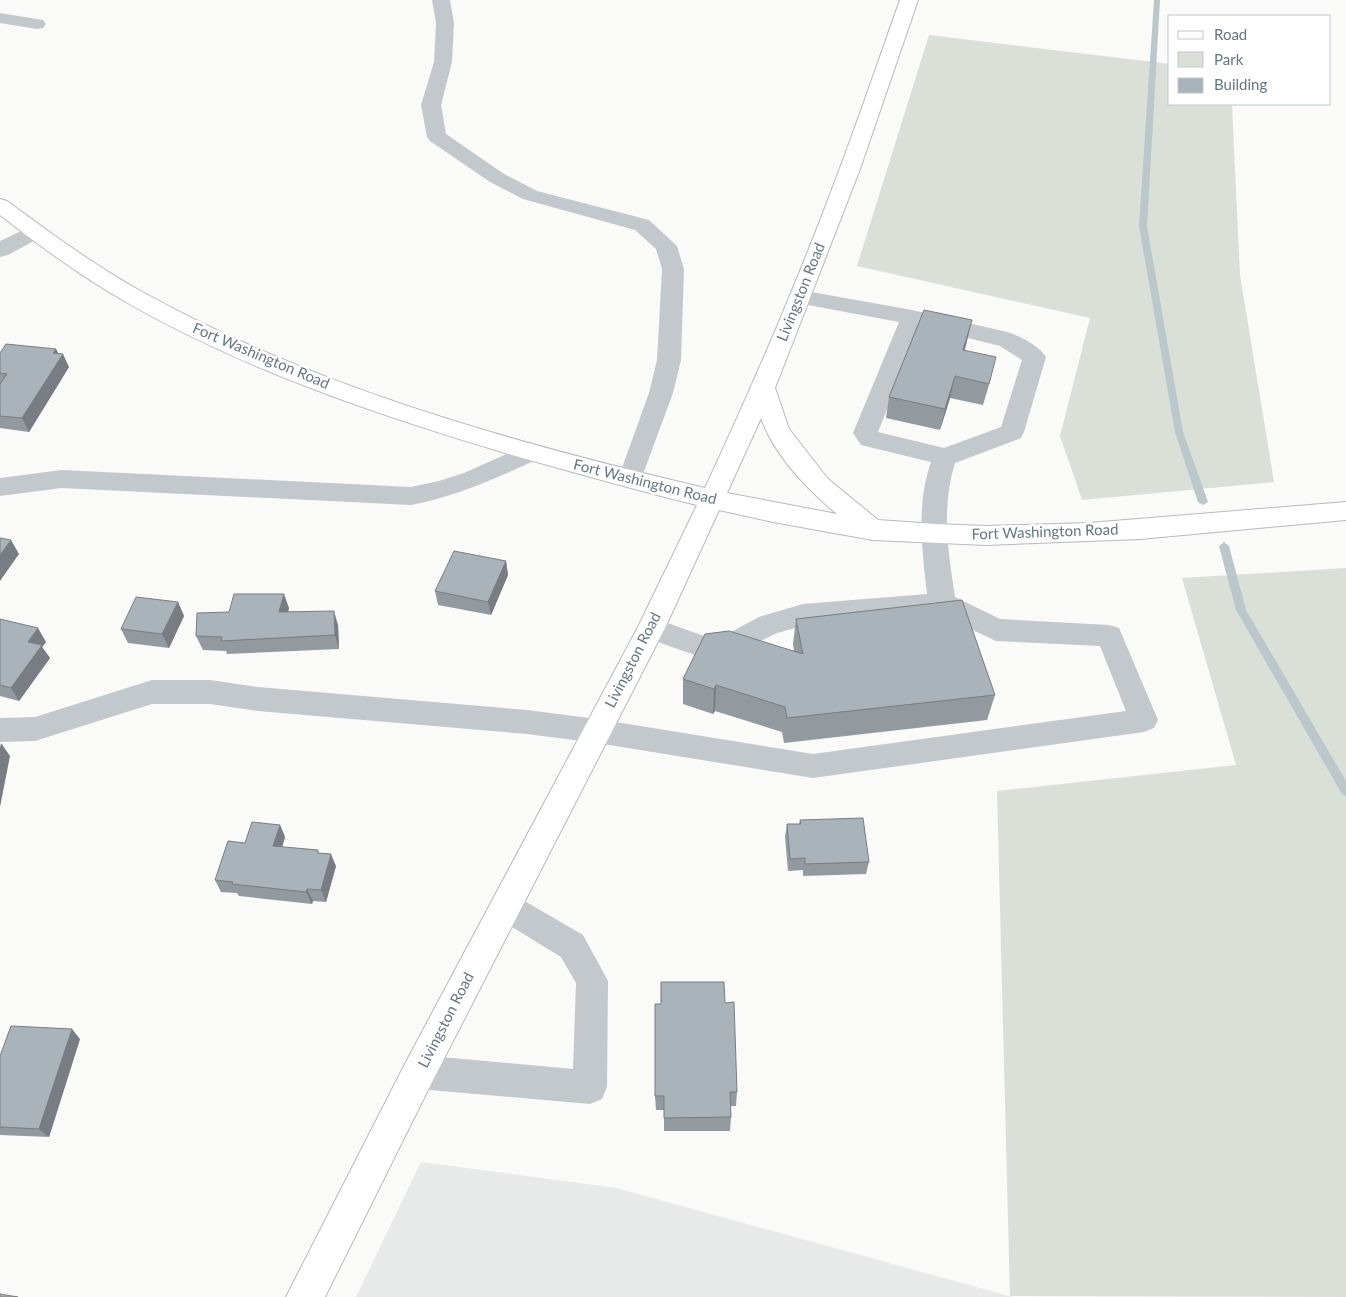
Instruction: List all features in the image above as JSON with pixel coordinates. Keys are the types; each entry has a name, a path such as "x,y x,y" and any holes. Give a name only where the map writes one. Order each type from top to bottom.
{"main road":[{"name":"Livingston Road","path":"305,1297 419,1072 651,628 712,499 763,388 800,297 850,170 909,0"},
{"name":"Fort Washington Road","path":"0,206 84,267 130,294 244,352 305,377 375,402 531,452 801,520 873,530 934,534 1044,535 1117,531 1346,511"},
{"path":"763,388 778,432 819,485 873,530"}],"street":[{"path":"441,0 445,23 443,62 431,105 437,137 497,178 530,195 642,225 666,246 673,269 669,360 661,393 630,478"},
{"path":"0,18 37,24"},
{"path":"0,250 34,232"},
{"path":"800,297 912,317 1007,340 1034,357 1012,432 945,457 870,438 865,433 912,317"},
{"path":"0,486 62,480 411,496 442,490 531,452"},
{"path":"942,603 934,534 937,476 945,457"},
{"path":"0,730 35,729 152,692 210,692 258,699 527,722 597,731 812,766 1144,720 1109,636 996,630 942,603 803,615 769,625 733,643 703,647 651,628"},
{"path":"419,1072 590,1087 592,981 572,946 505,906"}],"shaded area":[{"path":"421,1162 616,1188 1013,1297 356,1297"}],"green space":[{"path":"929,35 1168,64 1168,105 1232,105 1240,275 1274,482 1082,500 1060,436 1090,318 857,266"},
{"path":"1346,568 1346,1297 1010,1296 997,791 1236,765 1182,578"}],"building":[{"path":"924,310 972,320 963,350 996,357 989,384 955,376 945,409 889,397"},
{"path":"6,344 56,349 53,353 63,354 22,418 0,416 0,384 7,374 0,373 0,353"},
{"path":"0,538 11,540 0,555"},
{"path":"454,551 506,561 488,602 435,591"},
{"path":"234,594 284,594 279,612 334,611 335,635 221,641 222,637 196,636 197,613 229,612"},
{"path":"136,597 178,602 162,634 121,629"},
{"path":"962,600 995,695 787,718 785,707 716,685 714,689 683,679 705,634 729,631 803,654 796,619"},
{"path":"0,619 38,628 28,642 42,645 11,688 0,685"},
{"path":"863,818 869,862 805,864 805,858 790,859 787,824 801,824 800,820"},
{"path":"252,822 280,825 273,846 318,850 318,853 331,854 321,890 307,889 306,892 232,884 233,882 215,880 228,841 245,843"},
{"path":"661,982 724,982 725,1003 734,1002 737,1092 730,1092 731,1117 664,1118 664,1096 655,1096 655,1004 661,1004"},
{"path":"11,1026 72,1029 39,1129 0,1127 0,1056"},
{"path":"0,1294 18,1297 0,1297"}],"waterway":[{"path":"1157,0 1143,226 1179,432 1203,502"},
{"path":"1224,546 1241,610 1346,791"}]}
